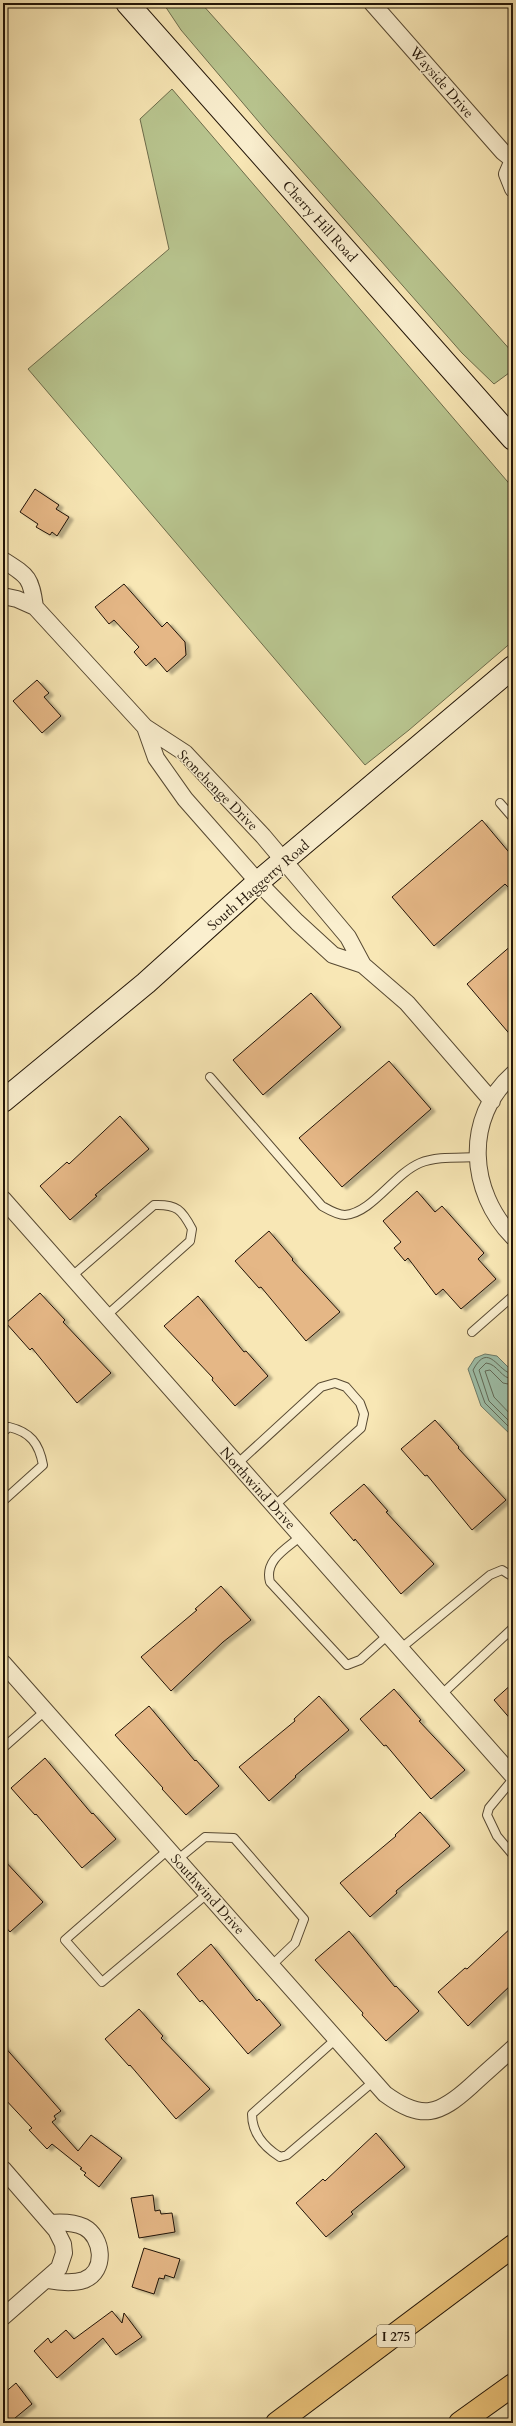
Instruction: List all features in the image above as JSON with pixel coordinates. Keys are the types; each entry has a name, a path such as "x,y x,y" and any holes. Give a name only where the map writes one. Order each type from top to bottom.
{"highway":[{"name":"I 275","path":"277,2423 513,2246"},
{"path":"460,2423 513,2385"}],"main road":[{"name":"Cherry Hill Road","path":"127,3 508,430"},
{"name":"South Haggerty Road","path":"3,1101 146,983 258,882 513,667"}],"street":[{"name":"Wayside Drive","path":"372,3 503,152 513,160 507,174 513,189"},
{"path":"3,560 25,574 32,586 35,607"},
{"name":"Stonehenge Drive","path":"3,596 17,599 35,607 145,727 185,754 264,836 348,937 363,965"},
{"name":"Stonehenge Drive","path":"145,727 156,758 185,799 258,882 297,922 333,955 363,965"},
{"path":"363,965 407,1003 492,1101"},
{"path":"513,1074 492,1101 478,1138 481,1186 489,1205 501,1225 513,1237"},
{"name":"Northwind Drive","path":"3,1199 513,1778"},
{"name":"Southwind Drive","path":"3,1663 385,2094 402,2106 421,2111 438,2109 454,2101 513,2048"},
{"path":"3,2169 60,2236 64,2252 59,2268 3,2318"},
{"path":"46,2280 76,2282 85,2280 98,2265 100,2252 93,2233 83,2226 68,2222 50,2223"}],"lane":[{"path":"500,803 513,818"},
{"path":"210,1078 322,1206 333,1213 345,1215 360,1210 401,1174 421,1162 478,1157"},
{"path":"71,1277 154,1205 170,1204 184,1213 192,1229 190,1241 106,1316"},
{"path":"472,1332 513,1296"},
{"path":"236,1464 321,1387 335,1383 346,1387 360,1403 364,1414 360,1428 274,1506"},
{"path":"3,1432 8,1427 24,1431 40,1450 43,1465 3,1501"},
{"path":"301,1536 272,1561 268,1574 270,1582 347,1665 360,1660 388,1636"},
{"path":"400,1649 490,1575 502,1570 513,1577"},
{"path":"441,1695 513,1628"},
{"path":"3,1748 45,1711"},
{"path":"513,1778 489,1808 487,1815 498,1836 513,1855"},
{"path":"208,1894 102,1982 65,1940 173,1855 205,1837 234,1838 304,1919 295,1943 271,1966"},
{"path":"336,2039 252,2114 252,2125 256,2135 270,2151 280,2157 287,2155 374,2081"}],"shaded area":[{"path":"163,3 201,3 513,353 513,370 494,384 462,353 264,128 181,30"},
{"path":"172,89 513,488 513,641 409,730 365,765 28,369 169,249 140,119"}],"water":[{"path":"485,1354 497,1356 513,1372 513,1437 481,1406 468,1369 475,1358"}],"building":[{"path":"35,489 59,505 56,509 69,517 57,536 52,532 50,535 36,527 38,524 20,512"},
{"path":"124,584 162,627 167,622 185,642 186,655 167,672 155,658 146,666 134,652 139,647 114,620 109,624 95,607"},
{"path":"37,680 49,693 44,697 61,716 42,733 13,701"},
{"path":"482,820 513,857 513,892 505,884 434,946 392,897"},
{"path":"513,944 513,1038 467,984"},
{"path":"311,993 341,1027 263,1095 233,1060"},
{"path":"389,1061 431,1109 342,1187 299,1138"},
{"path":"120,1116 149,1149 95,1195 97,1196 70,1220 40,1186 67,1162 69,1164"},
{"path":"417,1191 435,1212 442,1206 484,1253 478,1259 496,1279 461,1309 443,1289 436,1295 408,1258 405,1261 394,1248 401,1242 383,1221"},
{"path":"269,1231 293,1259 292,1260 340,1312 306,1341 261,1287 259,1288 235,1261"},
{"path":"40,1293 65,1320 63,1322 111,1373 77,1403 32,1348 30,1350 6,1323"},
{"path":"198,1296 244,1352 246,1351 268,1376 235,1406 212,1380 213,1378 164,1326"},
{"path":"435,1420 459,1447 458,1448 506,1500 472,1530 427,1475 425,1476 401,1449"},
{"path":"364,1484 388,1511 386,1512 434,1564 401,1594 355,1539 354,1541 330,1513"},
{"path":"221,1586 251,1620 223,1642 171,1691 141,1657 197,1610 195,1609"},
{"path":"513,1683 513,1722 494,1700"},
{"path":"394,1689 421,1720 419,1721 465,1770 431,1799 386,1745 384,1746 360,1719"},
{"path":"319,1696 349,1730 295,1776 296,1777 269,1801 239,1767 295,1721 294,1719"},
{"path":"149,1706 195,1761 196,1760 219,1786 186,1815 115,1735"},
{"path":"45,1758 92,1814 93,1813 116,1839 82,1868 36,1814 35,1815 11,1788"},
{"path":"420,1812 450,1846 396,1891 397,1893 370,1917 340,1883 396,1836 395,1835"},
{"path":"3,1859 43,1902 10,1932 3,1924"},
{"path":"513,1926 513,1983 468,2026 438,1992 465,1968 467,1969"},
{"path":"349,1931 395,1987 396,1986 419,2011 386,2041 315,1960"},
{"path":"211,1944 257,2001 259,1999 281,2025 248,2054 202,2000 200,2002 177,1974"},
{"path":"139,2009 163,2036 161,2038 210,2089 176,2119 130,2065 129,2066 105,2039"},
{"path":"3,2045 61,2111 54,2116 56,2119 52,2122 78,2151 91,2135 122,2158 99,2187 84,2175 86,2173 80,2169 82,2168 52,2144 47,2149 29,2130 32,2128 3,2097"},
{"path":"376,2133 405,2167 351,2212 353,2214 326,2237 296,2203 323,2179 325,2181"},
{"path":"153,2195 155,2211 160,2210 161,2214 172,2213 175,2232 139,2238 131,2198"},
{"path":"144,2248 180,2259 174,2278 165,2275 164,2279 159,2278 154,2294 132,2287"},
{"path":"112,2311 122,2323 124,2313 142,2337 116,2355 103,2338 57,2378 34,2351 48,2338 51,2343 66,2330 74,2339"},
{"path":"16,2383 32,2404 9,2423 3,2423 3,2394"}]}
